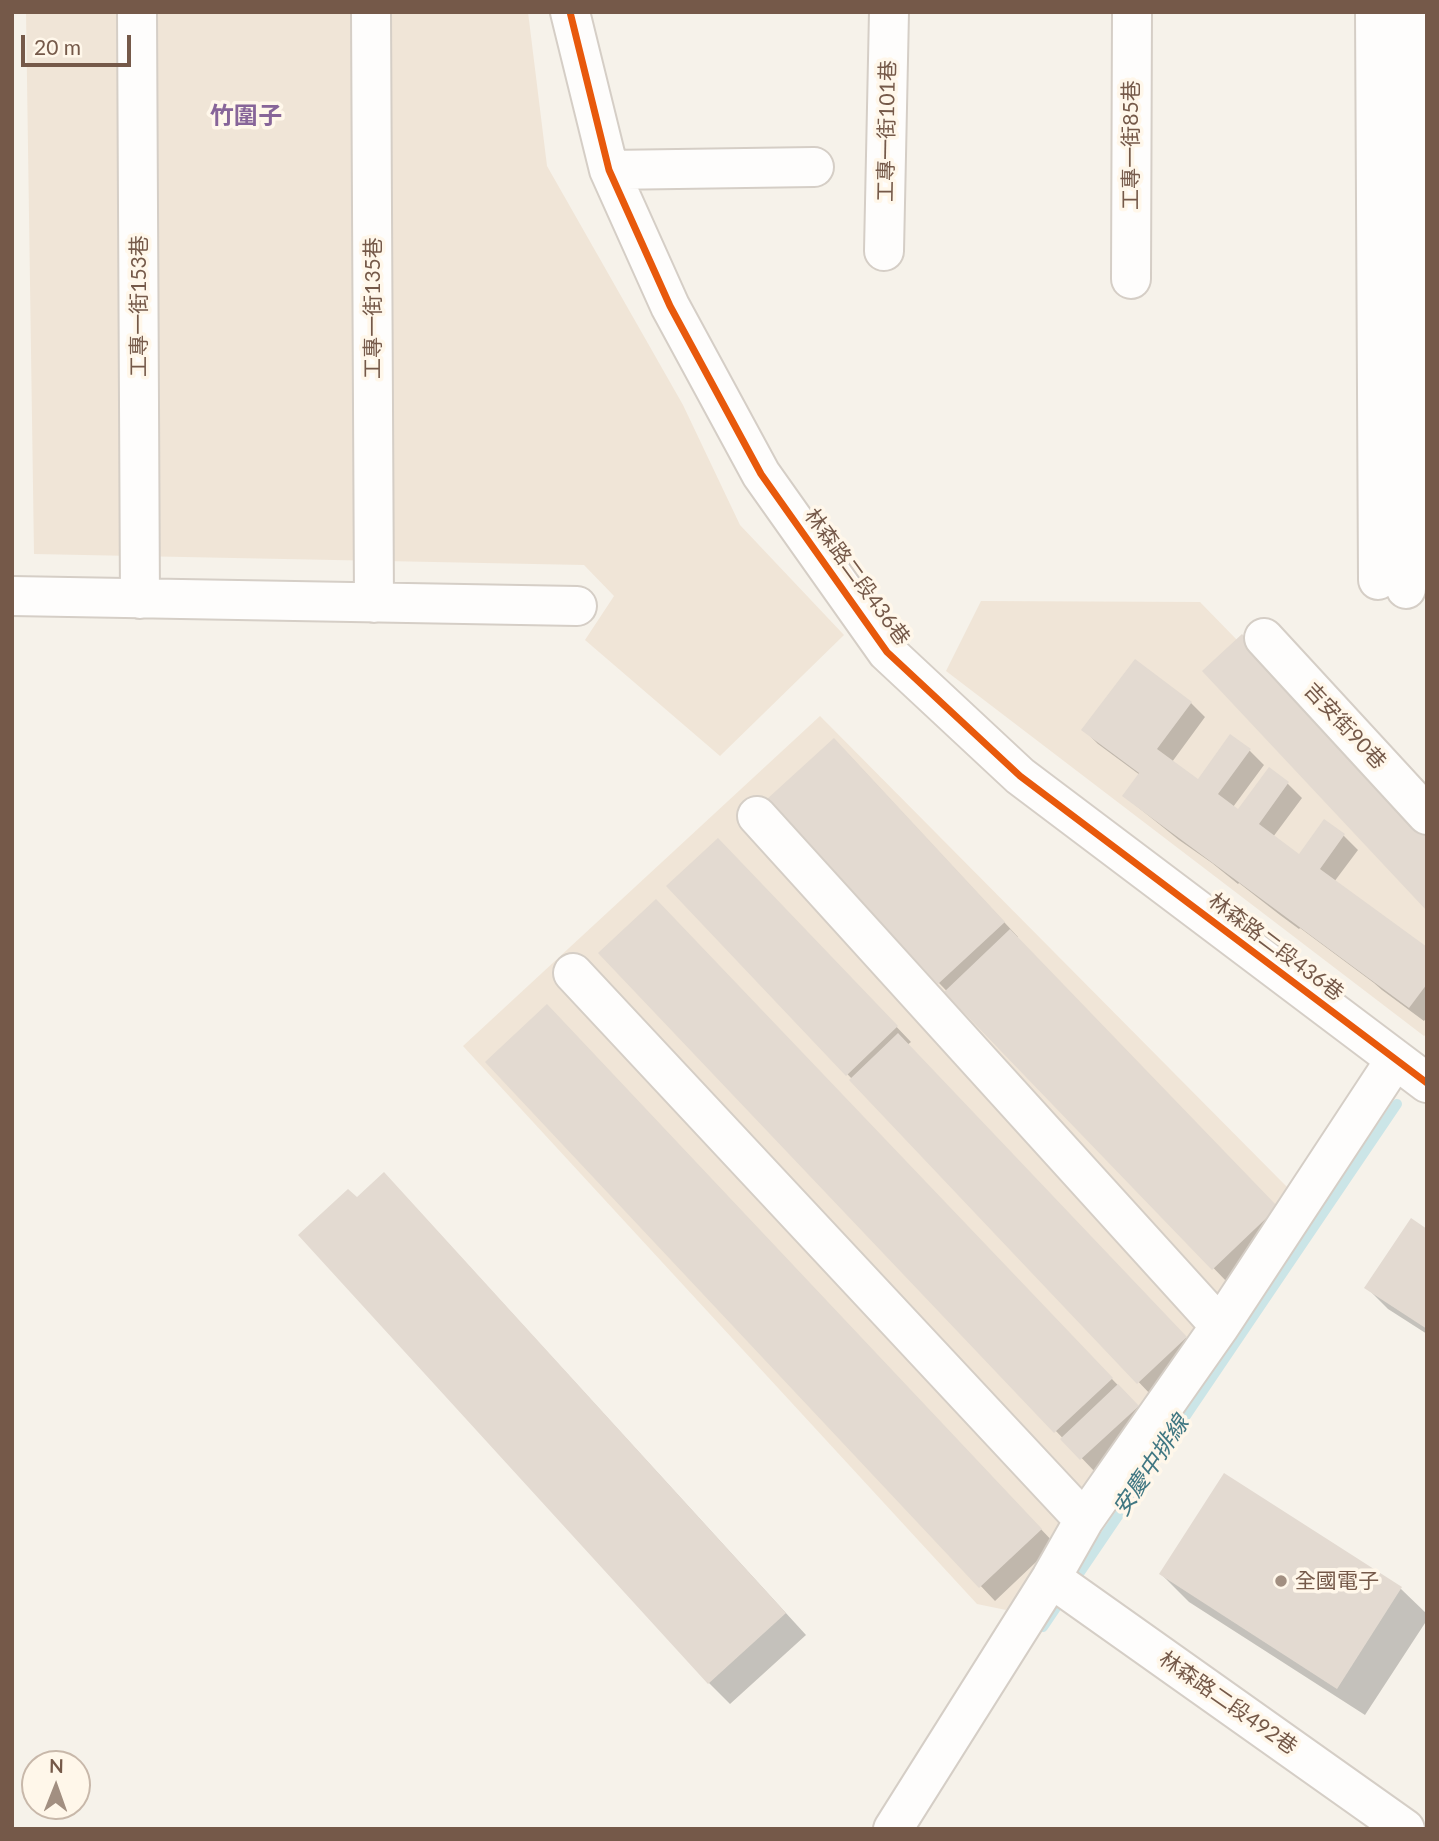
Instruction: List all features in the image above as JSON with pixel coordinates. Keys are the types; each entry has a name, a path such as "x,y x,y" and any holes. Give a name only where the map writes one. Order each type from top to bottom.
{"street":[{"name":"工專一街153巷","path":"137,12 140,599"},
{"name":"工專一街135巷","path":"371,12 374,603"},
{"name":"林森路二段436巷","path":"570,12 609,170 670,306 761,474 887,652 1020,776 1418,1076"},
{"name":"工專一街101巷","path":"884,251 889,12"},
{"name":"工專一街85巷","path":"1131,279 1132,12"},
{"path":"1375,12 1392,584 1409,12"},
{"path":"609,170 814,167"},
{"path":"12,596 577,606"},
{"name":"吉安街90巷","path":"1264,638 1427,815"},
{"path":"757,816 1220,1326"},
{"path":"573,973 1084,1520"},
{"path":"893,1829 1051,1578 1084,1520 1220,1326 1418,1076"},
{"name":"林森路二段492巷","path":"1051,1578 1405,1829"}],"shaded area":[{"path":"26,12 528,12 547,166 683,405 740,525 844,635 720,756 585,640 614,596 584,565 34,554"},
{"path":"981,601 1200,602 1427,835 1427,1033 1424,1036 946,671"},
{"path":"820,716 1290,1190 1006,1610 977,1604 463,1046"}],"building":[{"path":"1242,634 1427,831 1427,911 1202,671"},
{"path":"1135,659 1192,702 1157,749 1198,779 1230,734 1251,749 1218,794 1238,809 1269,767 1289,782 1259,824 1299,854 1324,819 1345,834 1320,869 1427,947 1427,984 1409,1008 1122,796 1139,773 1081,730"},
{"path":"834,738 1005,922 938,984 766,800"},
{"path":"718,838 898,1026 846,1076 666,886"},
{"path":"656,899 1113,1378 1054,1433 598,953"},
{"path":"1010,929 1278,1207 1212,1270 944,992"},
{"path":"547,1004 1042,1529 979,1588 485,1062"},
{"path":"898,1033 1187,1337 1137,1384 849,1080"},
{"path":"384,1172 786,1613 708,1684 298,1235 348,1189 357,1197"},
{"path":"1411,1218 1427,1229 1427,1329 1364,1288"},
{"path":"1118,1384 1139,1406 1080,1460 1060,1439"},
{"name":"全國電子","path":"1224,1473 1402,1587 1337,1689 1159,1574"}],"waterway":[{"name":"安慶中排線","path":"1043,1627 1397,1104"}],"cycle path":[{"path":"570,12 609,170 670,306 761,474 887,652 1020,776 1427,1083"}],"place":[{"name":"全國電子","path":"1281,1581"}],"district":[{"name":"竹圍子","path":"246,116"}]}
